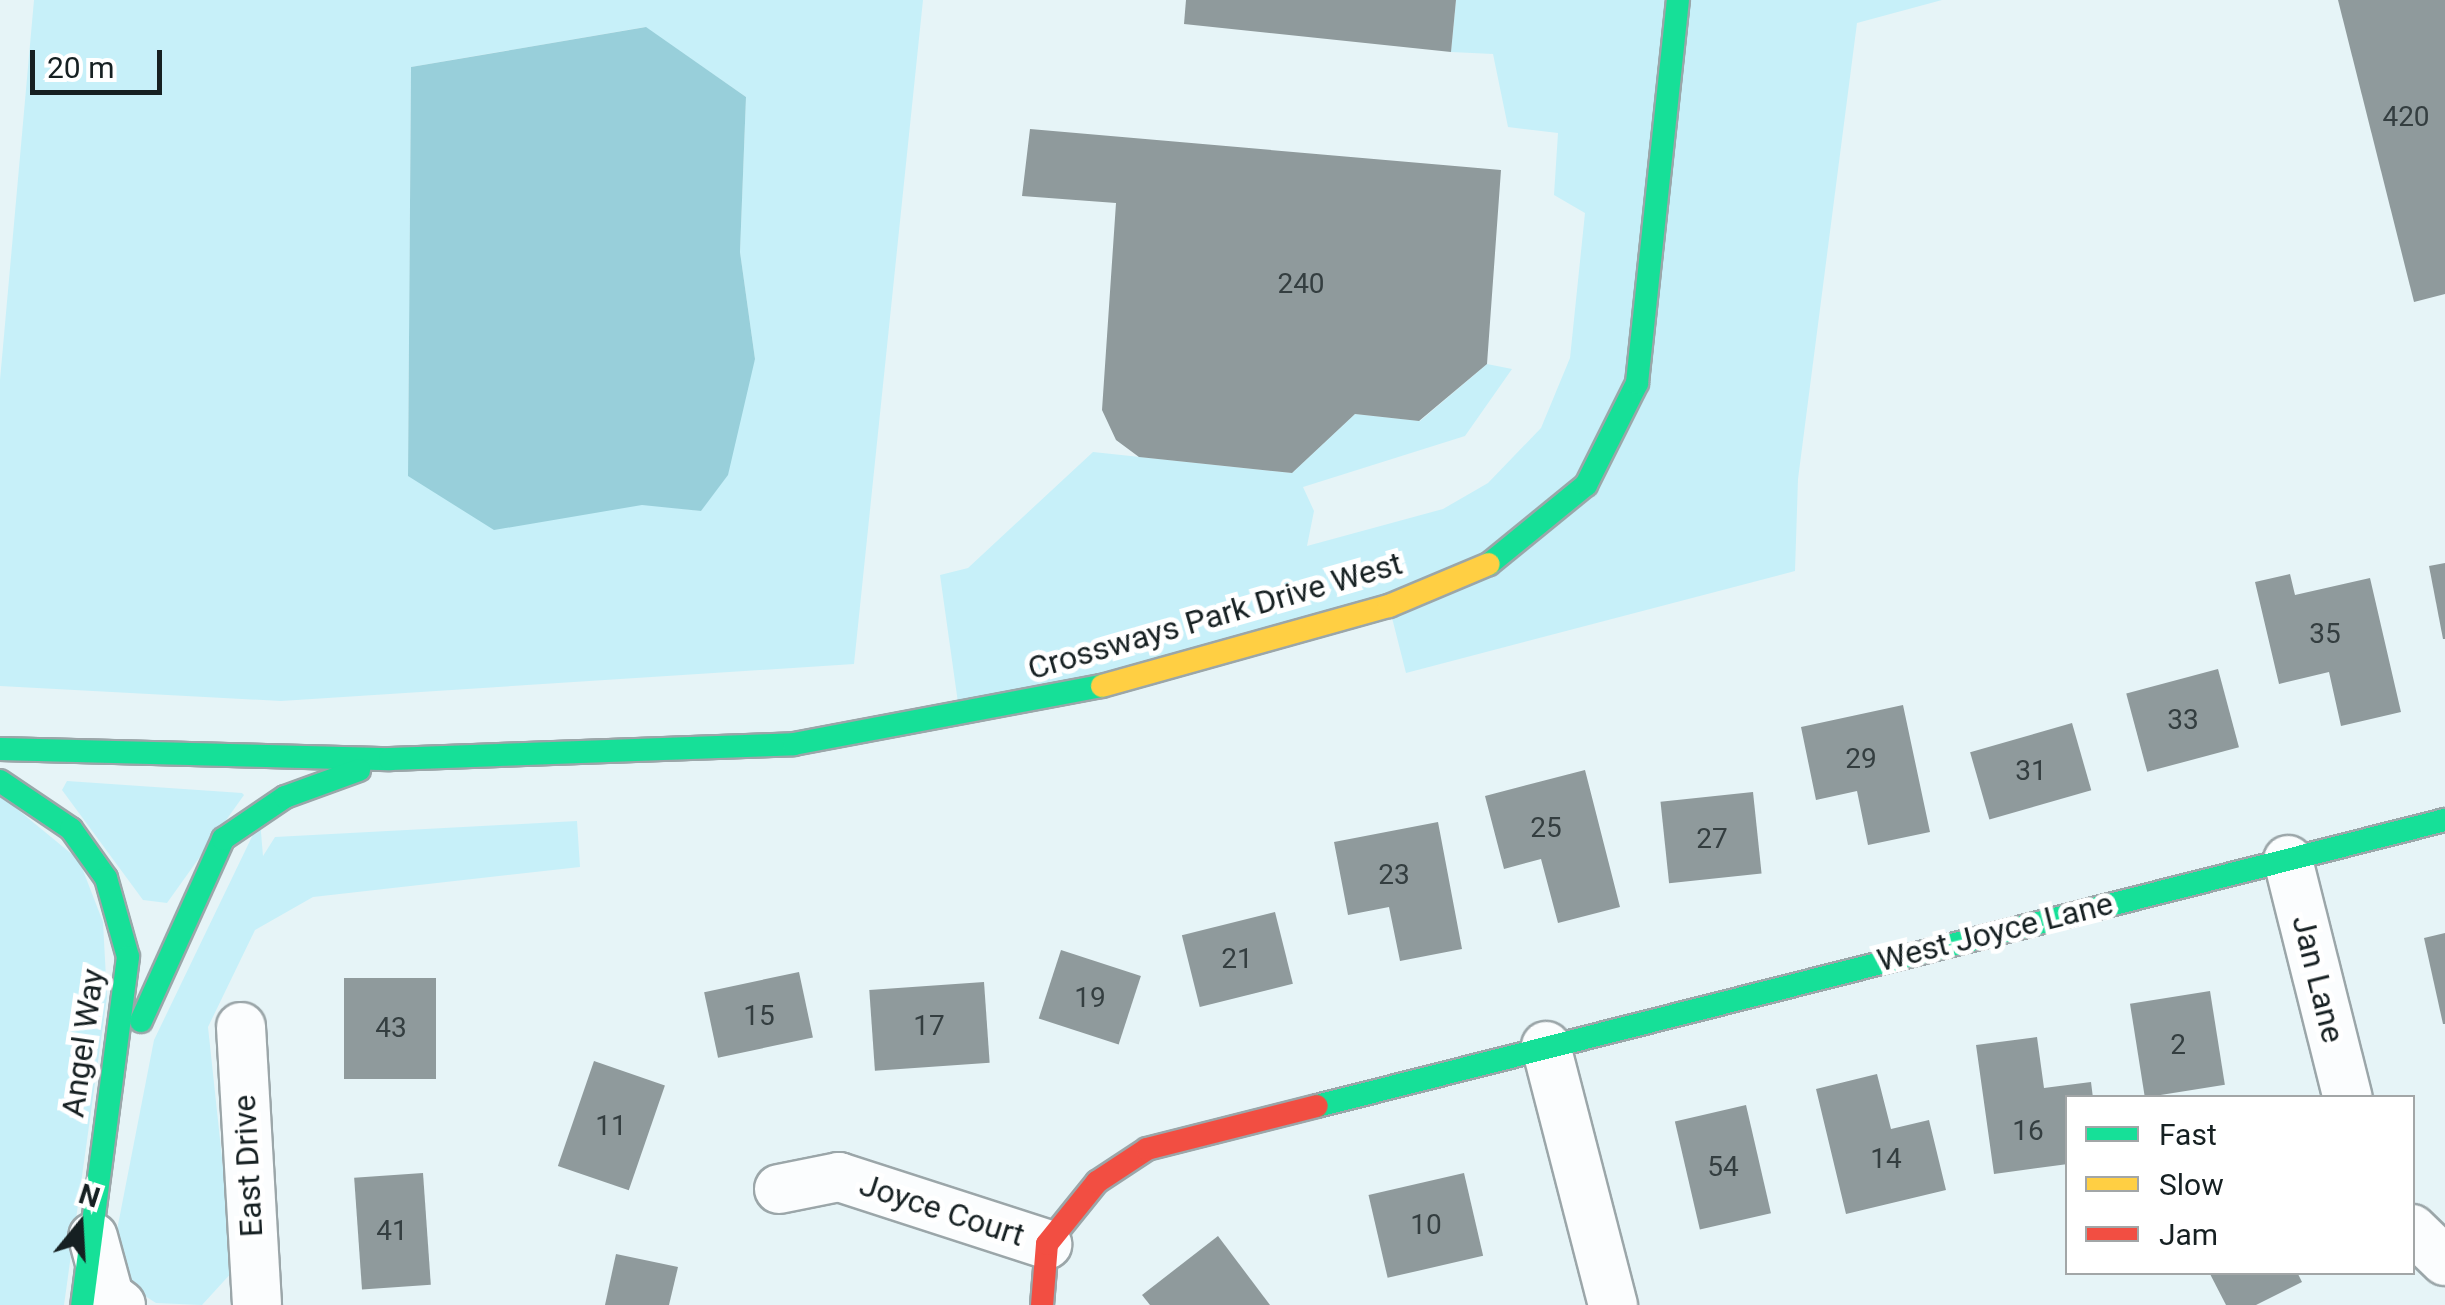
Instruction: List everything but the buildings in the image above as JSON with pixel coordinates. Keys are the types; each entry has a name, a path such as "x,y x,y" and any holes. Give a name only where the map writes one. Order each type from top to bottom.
{"street":[{"name":"Crossways Park Drive West","path":"0,750 390,759 794,744 960,717 1388,606 1502,559 1586,485 1637,383 1654,296 1678,0"},
{"name":"Crossways Park Drive West","path":"104,1137 157,971 224,839 285,797 390,759"},
{"name":"Angel Way","path":"0,781 72,829 106,878 128,957 82,1305"},
{"name":"West Joyce Lane","path":"1047,1244 1097,1182 1147,1149 2445,820"},
{"name":"Jan Lane","path":"2288,860 2347,1095"},
{"name":"East Drive","path":"241,1027 257,1305"},
{"path":"1546,1046 1613,1305"},
{"name":"Joyce Court","path":"779,1190 839,1177 1047,1244"},
{"path":"91,1232 108,1296 121,1305"},
{"path":"2415,1232 2445,1262"},
{"path":"1042,1305 1047,1244"}],"shaded area":[{"path":"34,0 923,0 854,664 281,701 0,686 0,380","holes":["645,27 746,97 740,252 755,359 701,511 408,476 411,67"]},
{"path":"1456,0 1942,0 1857,23 1798,479 1795,571 1406,673 1389,606 960,717 940,575 968,568 1093,452 1292,473 1355,414 1420,421 1487,364 1512,369 1465,436 1303,487 1314,511 1307,546 1443,509 1488,483 1541,428 1570,358 1585,213 1554,195 1558,133 1508,127 1493,54 1451,52"},
{"path":"646,27 746,97 740,252 755,359 728,475 701,511 642,505 494,530 408,476 411,67"},
{"path":"67,781 244,795 167,903 143,900 62,790"},
{"path":"0,795 79,860 103,922 107,997 64,1305 0,1305"},
{"path":"260,820 263,856 275,837 577,821 580,867 313,897 255,930 208,1027 234,1270 202,1305 156,1303 131,1287 117,1230 154,1040"}],"traffic: fast":[{"path":"1489,564 1586,485 1637,383 1678,0"},
{"path":"0,749 390,759 794,744 1102,686"},
{"path":"141,1021 223,839 285,797 359,770"},
{"path":"0,781 71,829 106,878 128,957 82,1305"},
{"path":"1317,1106 2445,820"}],"traffic: slow":[{"path":"1102,686 1389,606 1489,564"}],"traffic: jam":[{"path":"1042,1305 1047,1244 1097,1182 1147,1149 1317,1106"}]}
